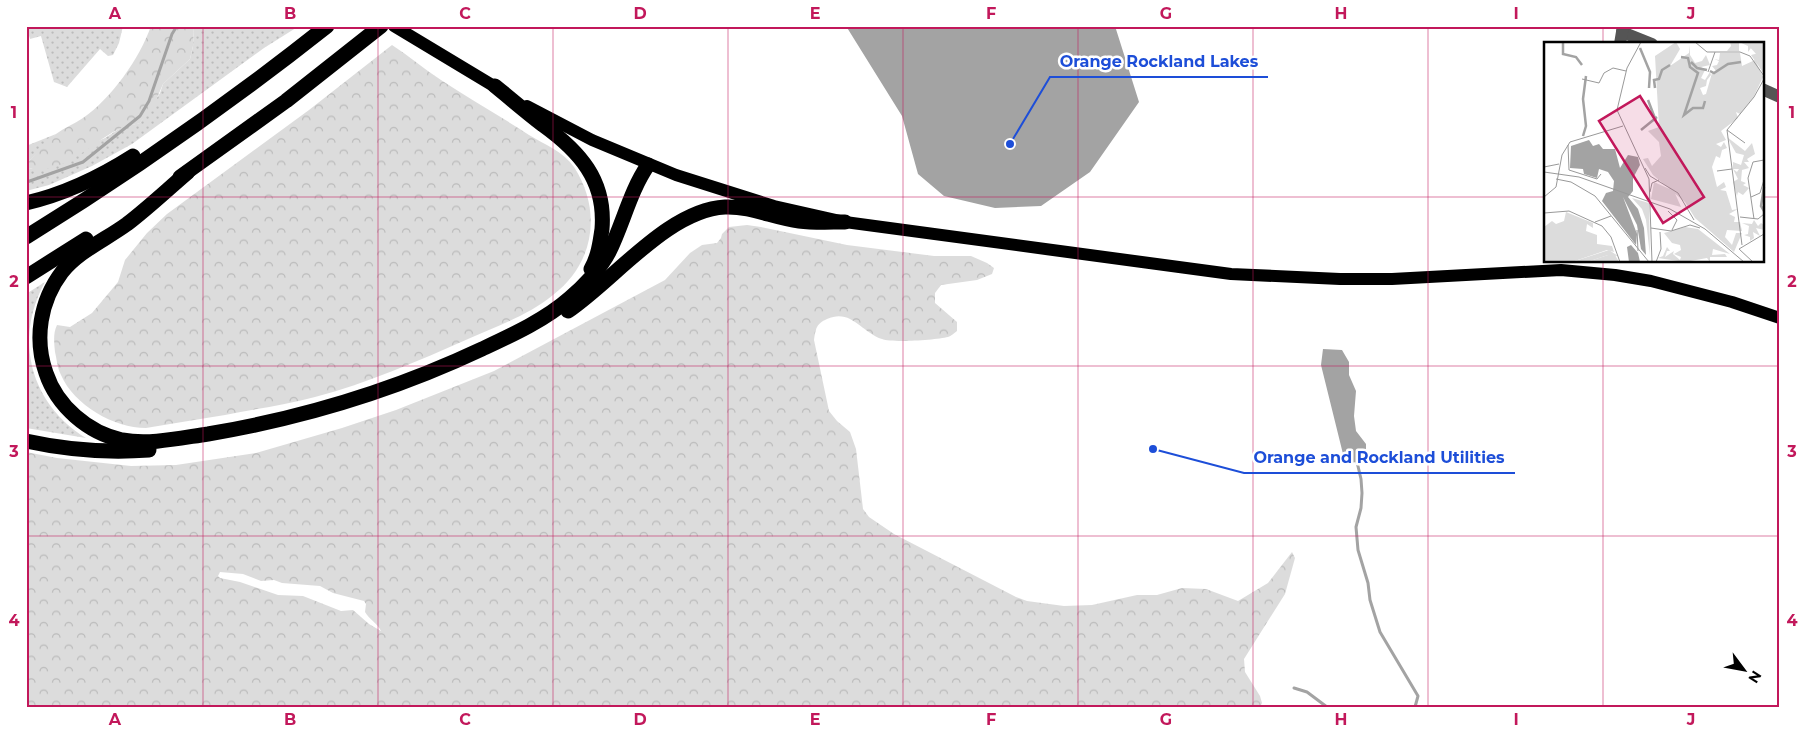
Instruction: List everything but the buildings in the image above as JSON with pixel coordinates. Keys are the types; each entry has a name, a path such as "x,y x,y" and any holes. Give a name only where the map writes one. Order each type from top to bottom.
{"highway":[{"path":"26,237 199,122 327,26"},
{"path":"26,277 188,172 286,101 381,26"},
{"path":"495,86 568,144 582,160 594,181 600,200 601,232 594,264 577,292"},
{"path":"26,203 53,196 80,185 120,165 166,136 199,122"},
{"path":"188,172 134,219 76,258 55,282 45,304 40,327 40,350 46,376 51,387 73,414 92,428 121,440 142,441 194,436 280,420 341,403 423,375 494,344 551,313 592,278 609,253 640,178 648,165"},
{"path":"596,290 623,242 646,182 648,165"},
{"path":"26,441 82,450 148,450 222,440 313,420 398,394 523,338 563,315 666,231 686,218 704,211 737,208 799,221 845,222"}],"main road":[{"path":"394,26 574,132 648,165 704,185 774,206 845,222 1232,274 1340,279 1392,279 1562,266 1651,281 1732,302 1780,318"}],"street":[{"path":"1622,34 1646,42"},
{"path":"1764,90 1780,97"}],"green space":[{"path":"26,26 123,26 119,43 113,55 108,56 100,49 67,87 54,82 41,36 30,39"},
{"path":"151,26 194,26 193,46 190,59 163,84 154,105 140,123 121,128 63,164 38,170 26,167 26,164 44,144 94,110 114,89 140,51"},
{"path":"194,26 299,26 264,48 132,144 92,166 49,185 26,191 26,167 32,169 105,138 122,127 140,123 160,93 163,84 190,59"},
{"path":"392,45 435,76 559,152 570,161 583,184 591,218 590,235 585,252 578,268 567,282 544,302 512,320 393,371 315,397 270,407 146,428 121,424 96,413 85,405 67,386 61,375 54,342 57,325 70,327 92,313 118,282 125,260 147,233 167,214 309,110"},
{"path":"56,134 26,164 26,146"},
{"path":"747,225 847,245 934,256 971,256 994,268 992,274 977,280 941,285 935,293 935,303 957,322 957,331 948,337 914,341 882,339 843,316 827,319 817,327 814,340 829,411 850,432 856,449 863,509 869,517 894,534 1016,597 1027,601 1064,606 1092,605 1137,595 1157,595 1182,588 1206,589 1238,601 1268,583 1292,552 1295,558 1285,594 1244,659 1245,672 1260,696 1262,703 1260,707 26,707 26,452 57,458 131,466 176,465 256,453 342,428 396,410 494,371 665,280 690,253 702,245 717,243 729,227","holes":["220,572 243,574 261,581 274,580 282,583 320,586 333,593 364,601 366,604 365,612 381,631 369,624 353,610 341,611 303,596 278,595 218,576"]},
{"path":"45,282 35,304 30,326 29,348 33,369 40,389 52,407 67,424 86,438 26,428 26,294"}],"shaded area":[{"path":"846,26 1115,26 1139,102 1090,172 1041,206 995,208 944,196 918,174 902,116"},
{"path":"1323,349 1342,350 1349,362 1349,375 1356,391 1354,416 1356,431 1366,444 1366,451 1357,462 1349,463 1344,458 1321,365"}],"waterway":[{"path":"27,182 83,162 140,116 149,101 172,34 177,26"},
{"path":"1357,462 1362,493 1361,508 1356,527 1358,550 1380,632 1418,696 1415,707"},
{"path":"1294,688 1307,692 1327,707"}],"place":[{"name":"Orange Rockland Lakes","path":"1010,144"},
{"name":"Orange and Rockland Utilities","path":"1153,449"}]}
